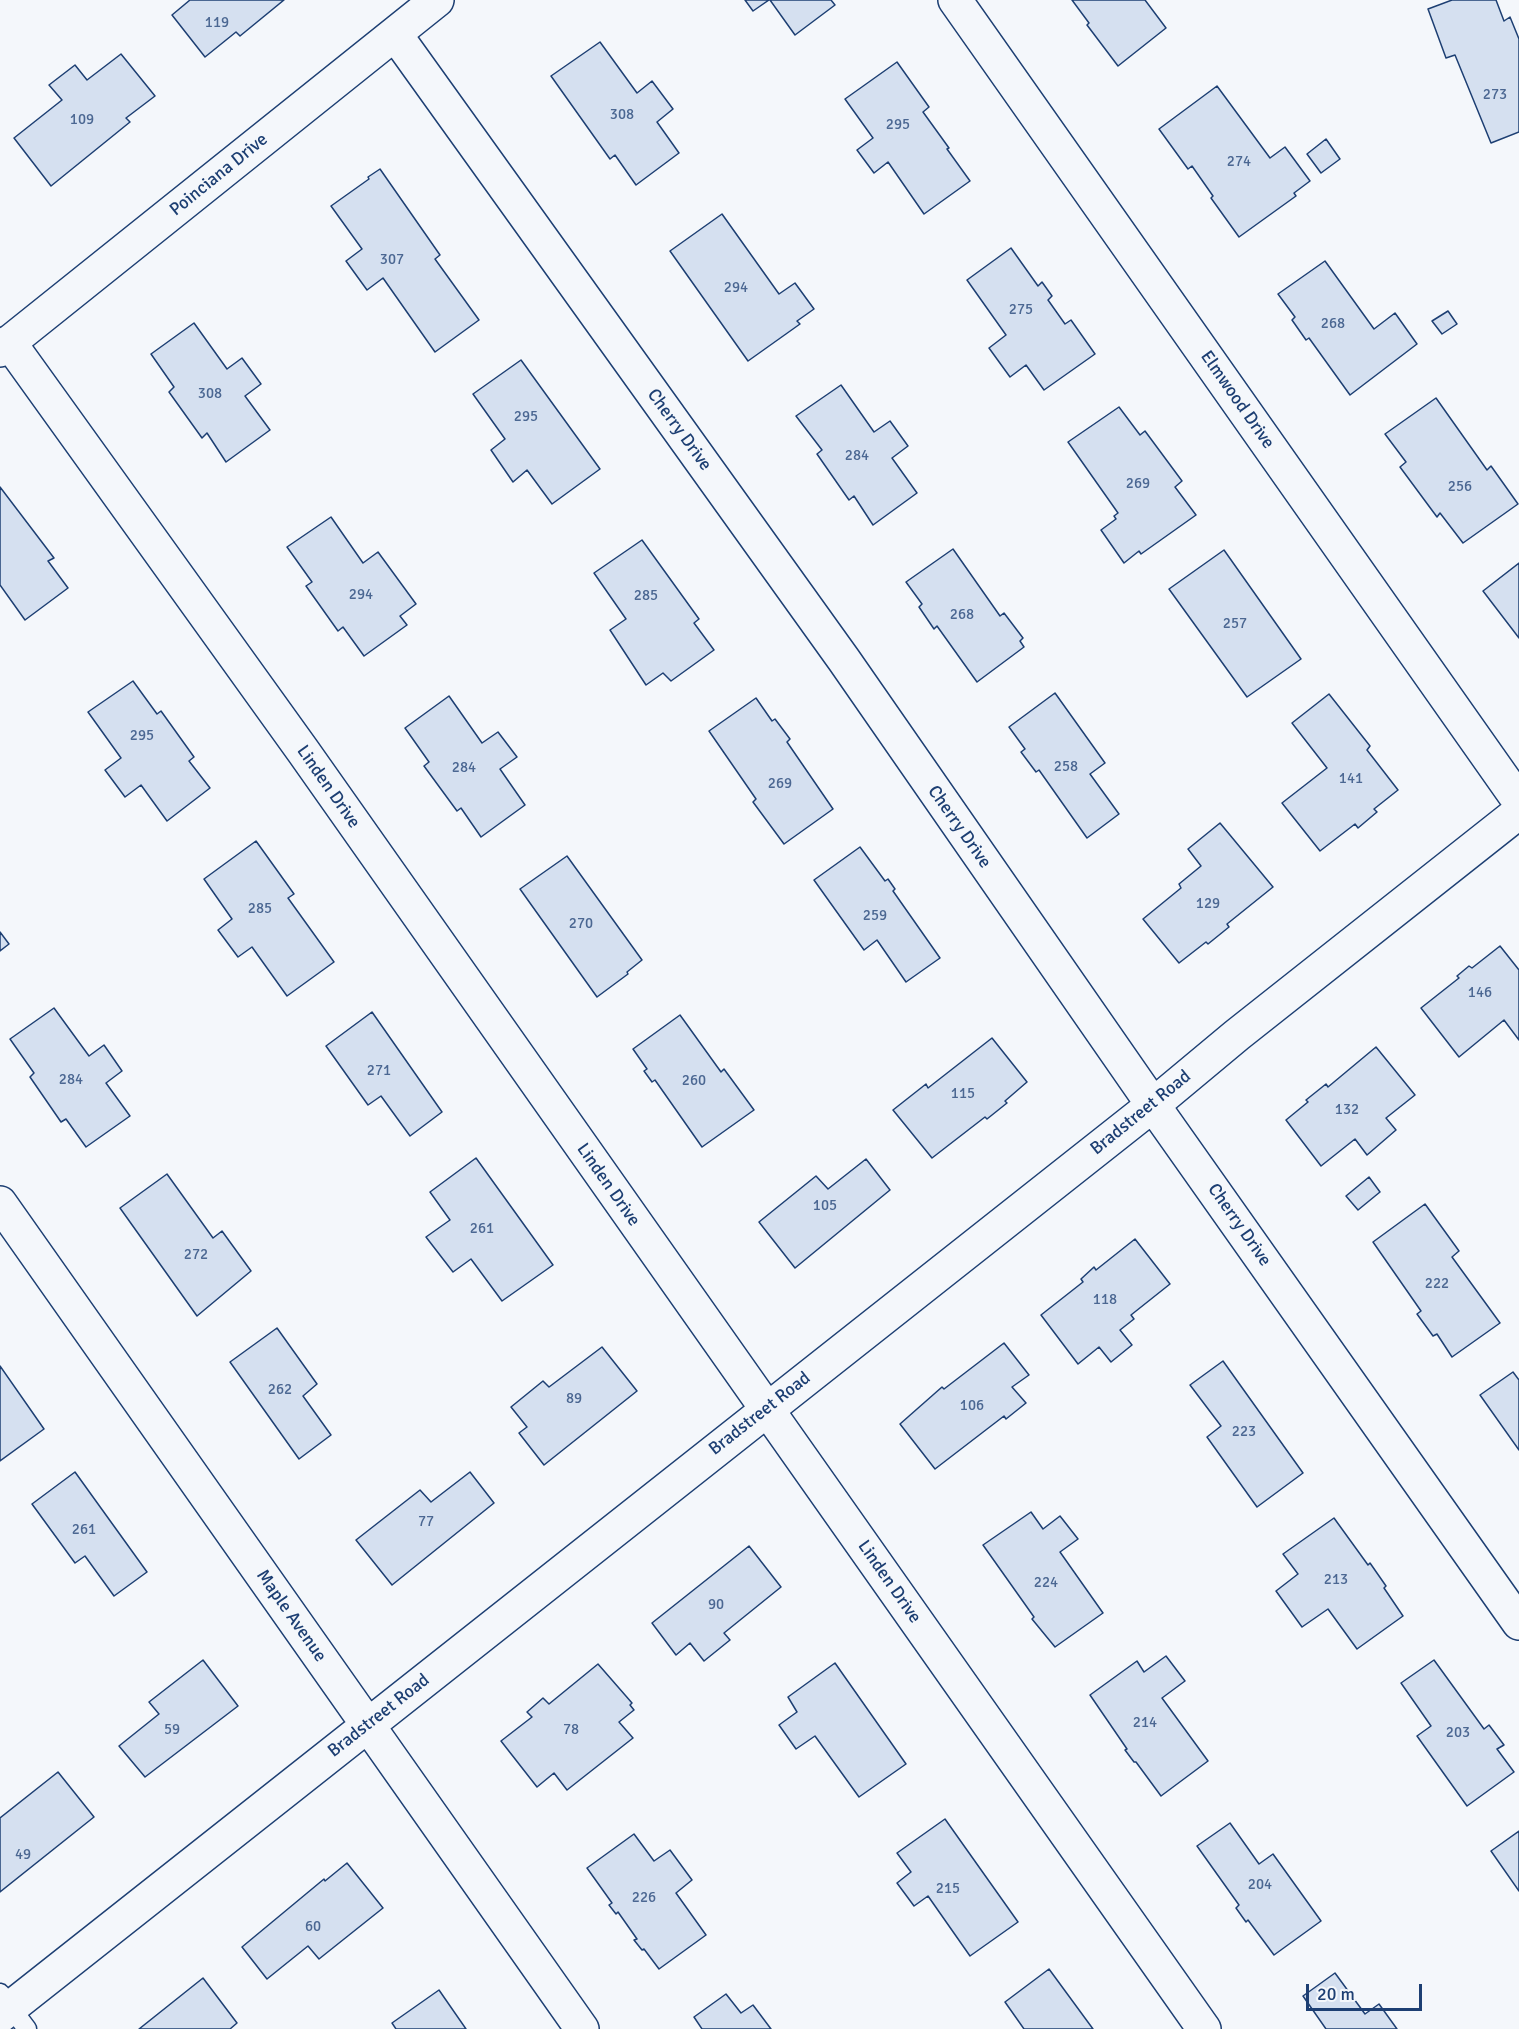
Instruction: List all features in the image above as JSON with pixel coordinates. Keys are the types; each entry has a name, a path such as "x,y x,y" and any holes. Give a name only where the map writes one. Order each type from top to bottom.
{"street":[{"name":"Poinciana Drive","path":"5,346 437,0"},
{"name":"Elmwood Drive","path":"955,0 1519,801"},
{"name":"Cherry Drive","path":"395,34 844,660 1153,1105 1519,1623"},
{"name":"Linden Drive","path":"5,346 309,761 1204,2029"},
{"name":"Bradstreet Road","path":"9,2011 767,1408 1153,1105 1237,1035 1519,812"},
{"name":"Maple Avenue","path":"0,1203 582,2029"}],"building":[{"path":"190,0 284,0 240,36 236,32 205,57 172,15"},
{"path":"745,0 769,0 753,11"},
{"path":"770,0 831,0 835,5 795,35"},
{"path":"1072,0 1145,0 1166,28 1118,66 1087,25 1089,23"},
{"path":"1452,0 1496,0 1504,21 1510,17 1519,39 1519,132 1491,143 1455,55 1446,58 1428,9"},
{"path":"600,42 637,93 652,81 673,109 657,122 679,153 636,185 615,155 610,159 551,76"},
{"path":"121,54 155,96 126,118 130,122 51,186 14,138 62,100 49,85 75,65 87,80"},
{"path":"897,62 929,107 923,112 970,181 924,214 888,162 874,173 857,150 873,138 845,99"},
{"path":"1217,86 1270,158 1285,147 1310,181 1294,193 1296,196 1239,237 1211,198 1213,196 1192,166 1188,169 1159,129"},
{"path":"1326,139 1340,159 1321,173 1307,154"},
{"path":"380,169 440,255 435,259 479,320 435,352 383,278 367,290 346,261 362,249 331,206"},
{"path":"722,214 779,294 795,283 814,309 797,321 800,324 748,361 670,251"},
{"path":"1011,248 1038,286 1042,282 1052,296 1048,300 1065,324 1071,320 1095,354 1044,390 1026,365 1010,377 989,348 1006,335 967,280"},
{"path":"1325,261 1374,329 1395,313 1417,344 1350,395 1309,338 1306,340 1292,320 1295,317 1278,294"},
{"path":"1448,311 1457,324 1442,334 1432,321"},
{"path":"194,323 227,369 242,358 261,384 245,396 270,430 226,462 207,433 202,438 169,392 174,387 151,354"},
{"path":"521,360 600,469 552,504 527,470 513,482 491,450 505,439 473,394"},
{"path":"841,385 874,432 890,421 908,446 892,458 917,493 873,525 854,496 849,500 817,454 822,450 796,416"},
{"path":"1436,398 1487,470 1491,466 1518,504 1463,543 1440,513 1437,517 1400,467 1406,462 1385,434"},
{"path":"1119,407 1140,435 1145,431 1182,481 1175,487 1196,515 1141,554 1139,551 1124,563 1101,530 1116,519 1114,516 1118,513 1068,442"},
{"path":"0,487 54,558 48,561 68,588 25,620 0,585"},
{"path":"331,517 363,563 378,552 416,604 400,616 407,625 364,656 343,627 338,631 306,586 312,582 287,547"},
{"path":"642,540 699,619 694,623 714,650 671,681 663,673 646,685 610,630 626,619 594,573"},
{"path":"953,549 1000,616 1004,613 1023,638 1020,641 1024,647 977,682 937,626 934,629 919,607 922,604 906,582"},
{"path":"1224,550 1301,659 1247,697 1169,589"},
{"path":"1519,563 1519,638 1483,591"},
{"path":"133,681 157,714 161,711 194,757 189,761 210,788 167,821 141,785 125,797 105,770 121,758 88,712"},
{"path":"1055,693 1105,763 1090,774 1119,814 1087,838 1039,770 1036,772 1021,752 1025,749 1009,727"},
{"path":"1329,694 1370,746 1367,750 1398,790 1374,809 1377,812 1358,828 1355,824 1320,851 1282,803 1327,768 1292,723"},
{"path":"449,696 482,743 498,732 517,757 500,769 525,805 481,837 461,808 457,811 424,766 429,762 405,728"},
{"path":"756,698 772,721 775,719 790,739 787,742 833,809 784,844 753,802 756,799 709,731"},
{"path":"1220,823 1273,887 1227,924 1229,927 1208,944 1206,942 1179,963 1143,919 1181,888 1179,884 1201,866 1188,849"},
{"path":"256,841 294,894 288,898 334,962 287,996 252,947 238,957 218,930 232,919 204,879"},
{"path":"860,847 885,881 888,879 895,889 893,891 940,958 906,982 877,940 864,950 814,880"},
{"path":"567,856 642,960 627,972 628,974 597,997 520,889"},
{"path":"0,932 9,944 0,951"},
{"path":"1500,946 1519,970 1519,1040 1504,1020 1459,1057 1421,1008 1459,978 1457,976 1469,966 1472,968"},
{"path":"54,1008 89,1056 104,1045 122,1071 106,1083 130,1116 86,1147 66,1119 61,1122 30,1077 34,1073 10,1039"},
{"path":"372,1012 442,1112 410,1136 381,1096 368,1105 326,1046"},
{"path":"680,1015 721,1072 724,1069 754,1110 702,1147 655,1080 652,1082 644,1071 647,1069 633,1049"},
{"path":"992,1038 1027,1082 1005,1101 1007,1103 987,1119 985,1117 932,1158 893,1110 926,1084 928,1088"},
{"path":"1376,1047 1415,1095 1386,1118 1396,1130 1367,1155 1355,1139 1321,1166 1286,1120 1308,1102 1306,1100 1326,1084 1328,1087"},
{"path":"476,1158 553,1265 502,1301 471,1259 453,1272 426,1237 450,1220 430,1192"},
{"path":"866,1159 890,1190 795,1268 759,1222 816,1176 828,1189"},
{"path":"167,1174 213,1238 222,1231 251,1271 197,1316 120,1208"},
{"path":"1369,1177 1380,1192 1358,1210 1346,1196"},
{"path":"1425,1204 1459,1251 1452,1257 1500,1323 1452,1357 1437,1334 1433,1336 1417,1314 1421,1311 1373,1242"},
{"path":"1135,1239 1170,1284 1131,1315 1134,1319 1120,1330 1132,1345 1111,1362 1099,1347 1078,1364 1041,1315 1083,1282 1081,1279 1094,1267 1096,1270"},
{"path":"277,1328 317,1384 303,1396 331,1435 299,1459 230,1362"},
{"path":"1004,1343 1029,1375 1012,1387 1026,1403 1006,1419 1004,1416 935,1469 900,1424 942,1387 944,1389"},
{"path":"602,1347 637,1391 544,1465 519,1433 527,1427 511,1407 543,1381 549,1387"},
{"path":"1223,1361 1303,1473 1257,1507 1207,1437 1221,1426 1190,1385"},
{"path":"0,1366 44,1429 0,1461"},
{"path":"1513,1372 1519,1380 1519,1450 1480,1395"},
{"path":"75,1472 147,1572 114,1596 85,1556 75,1563 32,1504"},
{"path":"470,1472 494,1503 392,1585 356,1540 420,1490 431,1502"},
{"path":"1031,1512 1043,1529 1060,1516 1078,1539 1060,1552 1103,1613 1055,1647 1032,1619 1034,1617 983,1545"},
{"path":"1334,1518 1368,1565 1370,1563 1403,1616 1357,1649 1328,1609 1302,1627 1276,1591 1298,1574 1283,1554"},
{"path":"749,1546 781,1587 724,1633 730,1640 704,1661 690,1643 676,1655 652,1623"},
{"path":"1166,1656 1185,1681 1162,1698 1208,1761 1161,1796 1125,1750 1127,1749 1090,1695 1137,1661 1144,1672"},
{"path":"203,1660 238,1706 145,1777 119,1746 159,1714 149,1702"},
{"path":"1434,1660 1484,1729 1489,1725 1504,1745 1497,1749 1514,1772 1467,1806 1417,1736 1431,1726 1401,1683"},
{"path":"835,1663 906,1764 859,1797 815,1736 796,1749 779,1725 797,1712 788,1697"},
{"path":"598,1664 632,1703 630,1705 634,1710 619,1722 633,1738 567,1790 554,1773 537,1787 501,1741 532,1717 527,1712 543,1698 549,1704"},
{"path":"58,1772 94,1817 0,1892 0,1818"},
{"path":"945,1819 1018,1922 970,1956 928,1896 914,1906 897,1883 911,1872 897,1853"},
{"path":"1230,1823 1259,1864 1273,1854 1321,1921 1274,1955 1236,1908 1239,1905 1197,1846"},
{"path":"1519,1831 1519,1891 1491,1851"},
{"path":"634,1834 654,1861 670,1850 692,1880 676,1893 706,1935 659,1969 634,1940 637,1939 618,1912 616,1914 609,1905 612,1903 587,1868"},
{"path":"347,1863 383,1908 319,1959 308,1946 267,1979 242,1947 324,1879 325,1881"},
{"path":"1049,1969 1093,2029 1024,2029 1005,2002"},
{"path":"1335,1973 1365,2014 1379,2004 1397,2029 1326,2029 1303,1996"},
{"path":"203,1978 237,2023 230,2029 139,2029"},
{"path":"439,1990 466,2029 396,2029 392,2023"},
{"path":"726,1994 741,2013 753,2005 771,2029 702,2029 694,2017"}]}
